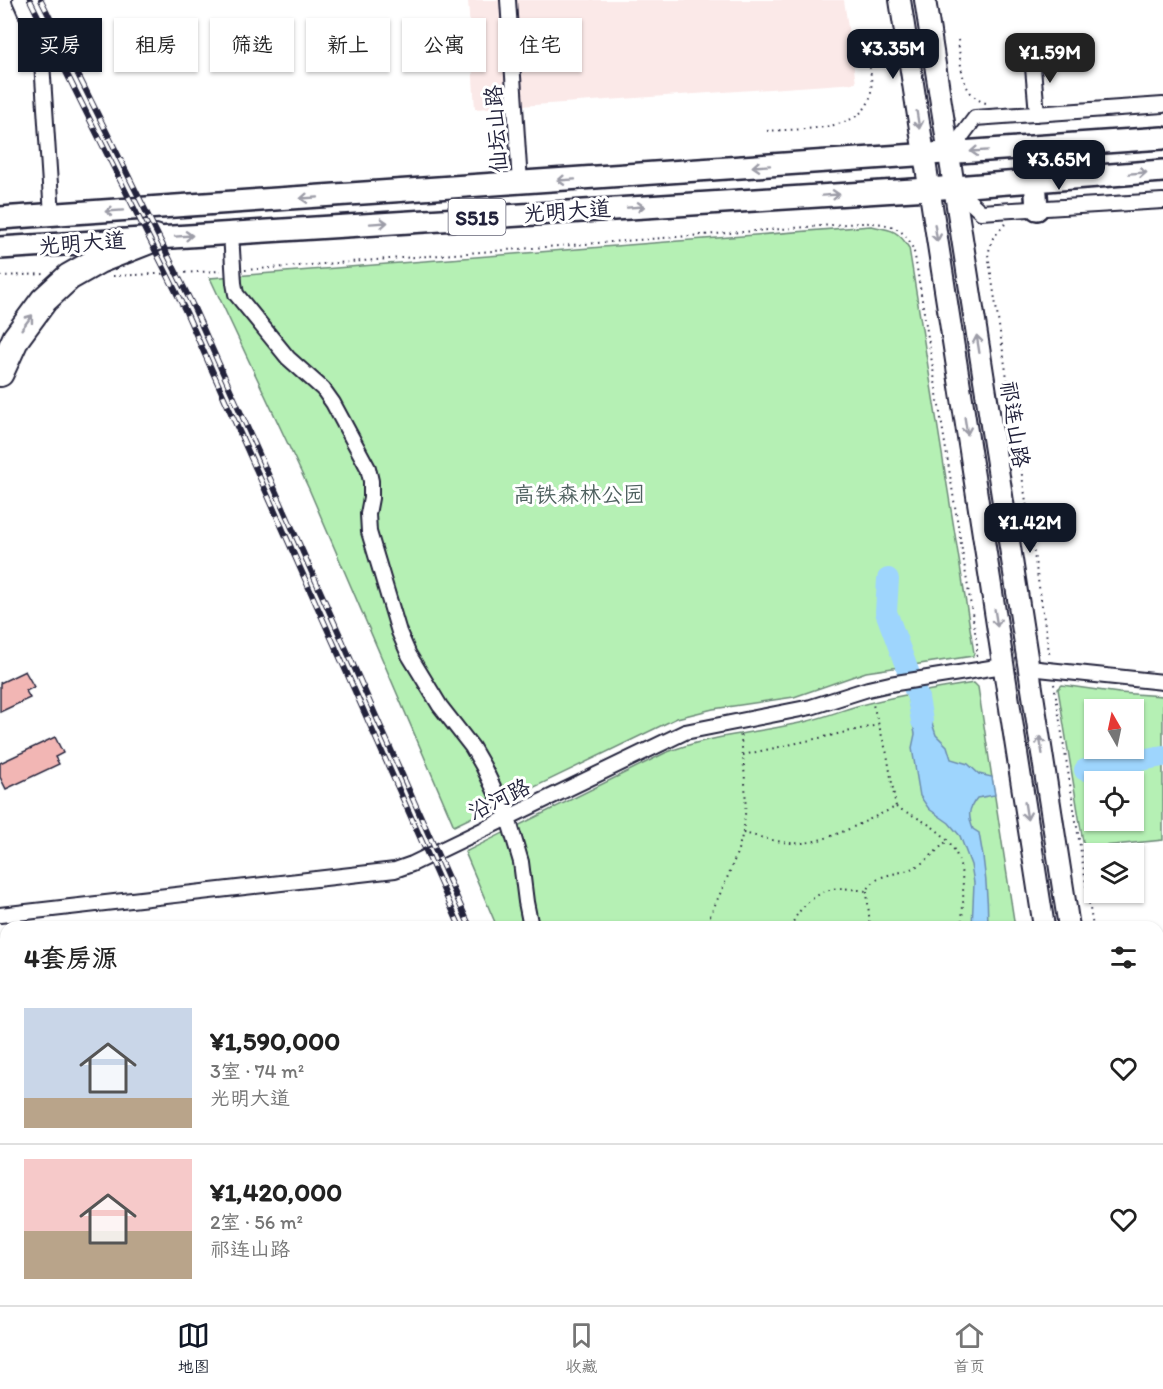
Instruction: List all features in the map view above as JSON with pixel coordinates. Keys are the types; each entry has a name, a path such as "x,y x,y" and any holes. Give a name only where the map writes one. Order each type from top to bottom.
{"highway":[{"path":"0,373 16,338 44,300 69,277 99,260 155,238"}],"main road":[{"path":"900,0 1043,921"},
{"name":"祁连山路","path":"925,0 1068,921"},
{"name":"光明大道","path":"0,218 1163,138"},
{"name":"光明大道","path":"0,248 929,189 1163,171"},
{"path":"1035,180 1037,208"}],"street":[{"path":"20,0 41,47 52,215"},
{"name":"仙坛山路","path":"508,0 520,183"},
{"path":"1032,56 1037,114"},
{"path":"948,153 975,118 1163,105"},
{"path":"954,187 981,212 1163,201"},
{"path":"231,233 236,294 288,358 323,389 368,468 371,481 369,532 399,632 409,655 440,706 472,747 508,818 522,862 530,921"},
{"name":"沿河路","path":"0,915 395,870 412,864 685,732 811,707 868,688 1003,666"},
{"path":"1029,668 1163,682"}],"path":[{"path":"767,131 840,125 864,110 871,93 864,37"},
{"path":"958,39 966,86 981,102 993,105"},
{"path":"1013,222 1005,224 996,232 988,254 1092,921"},
{"path":"104,276 233,271 860,224 888,225 902,231 913,247 919,280 977,644 977,654 971,660"},
{"path":"0,276 56,273 69,277"},
{"path":"868,688 887,754 896,807"},
{"path":"708,921 743,833 743,754 739,721"},
{"path":"743,754 879,725"},
{"path":"743,833 802,843 823,839 896,807 918,817 937,830 953,848 960,868 963,888 961,921"},
{"path":"870,921 867,891 870,884 885,874 913,868 947,841"},
{"path":"795,921 804,905 821,894 834,889 867,891"}],"shaded area":[{"path":"468,0 844,0 856,83 475,109 473,72 486,72 486,18 469,18"}],"green space":[{"name":"高铁森林公园","path":"871,226 894,232 909,248 973,656 866,672 794,697 713,709 677,718 454,826 309,489 210,278"},
{"path":"974,683 978,687 1014,921 494,921 465,852 665,753 682,747 716,738 804,722 857,706"},
{"path":"1062,685 1163,696 1163,840 1133,843 1084,843 1084,848 1058,689"}],"water":[{"path":"927,691 929,714 936,735 947,746 951,759 968,764 979,774 992,777 995,795 977,798 970,813 973,829 979,833 981,845 986,880 988,921 972,921 974,883 971,865 960,836 949,823 929,809 920,796 912,748 915,734 907,694"}],"building":[{"path":"25,671 34,687 26,691 30,698 0,712 0,683"},
{"path":"55,737 63,753 55,757 59,764 6,789 0,777 0,763"}],"waterway":[{"path":"888,579 886,612 918,698 922,721"},
{"path":"1085,770 1163,756"}],"railway":[{"path":"30,0 186,312 457,921"},
{"path":"41,0 194,308 467,921"}]}
